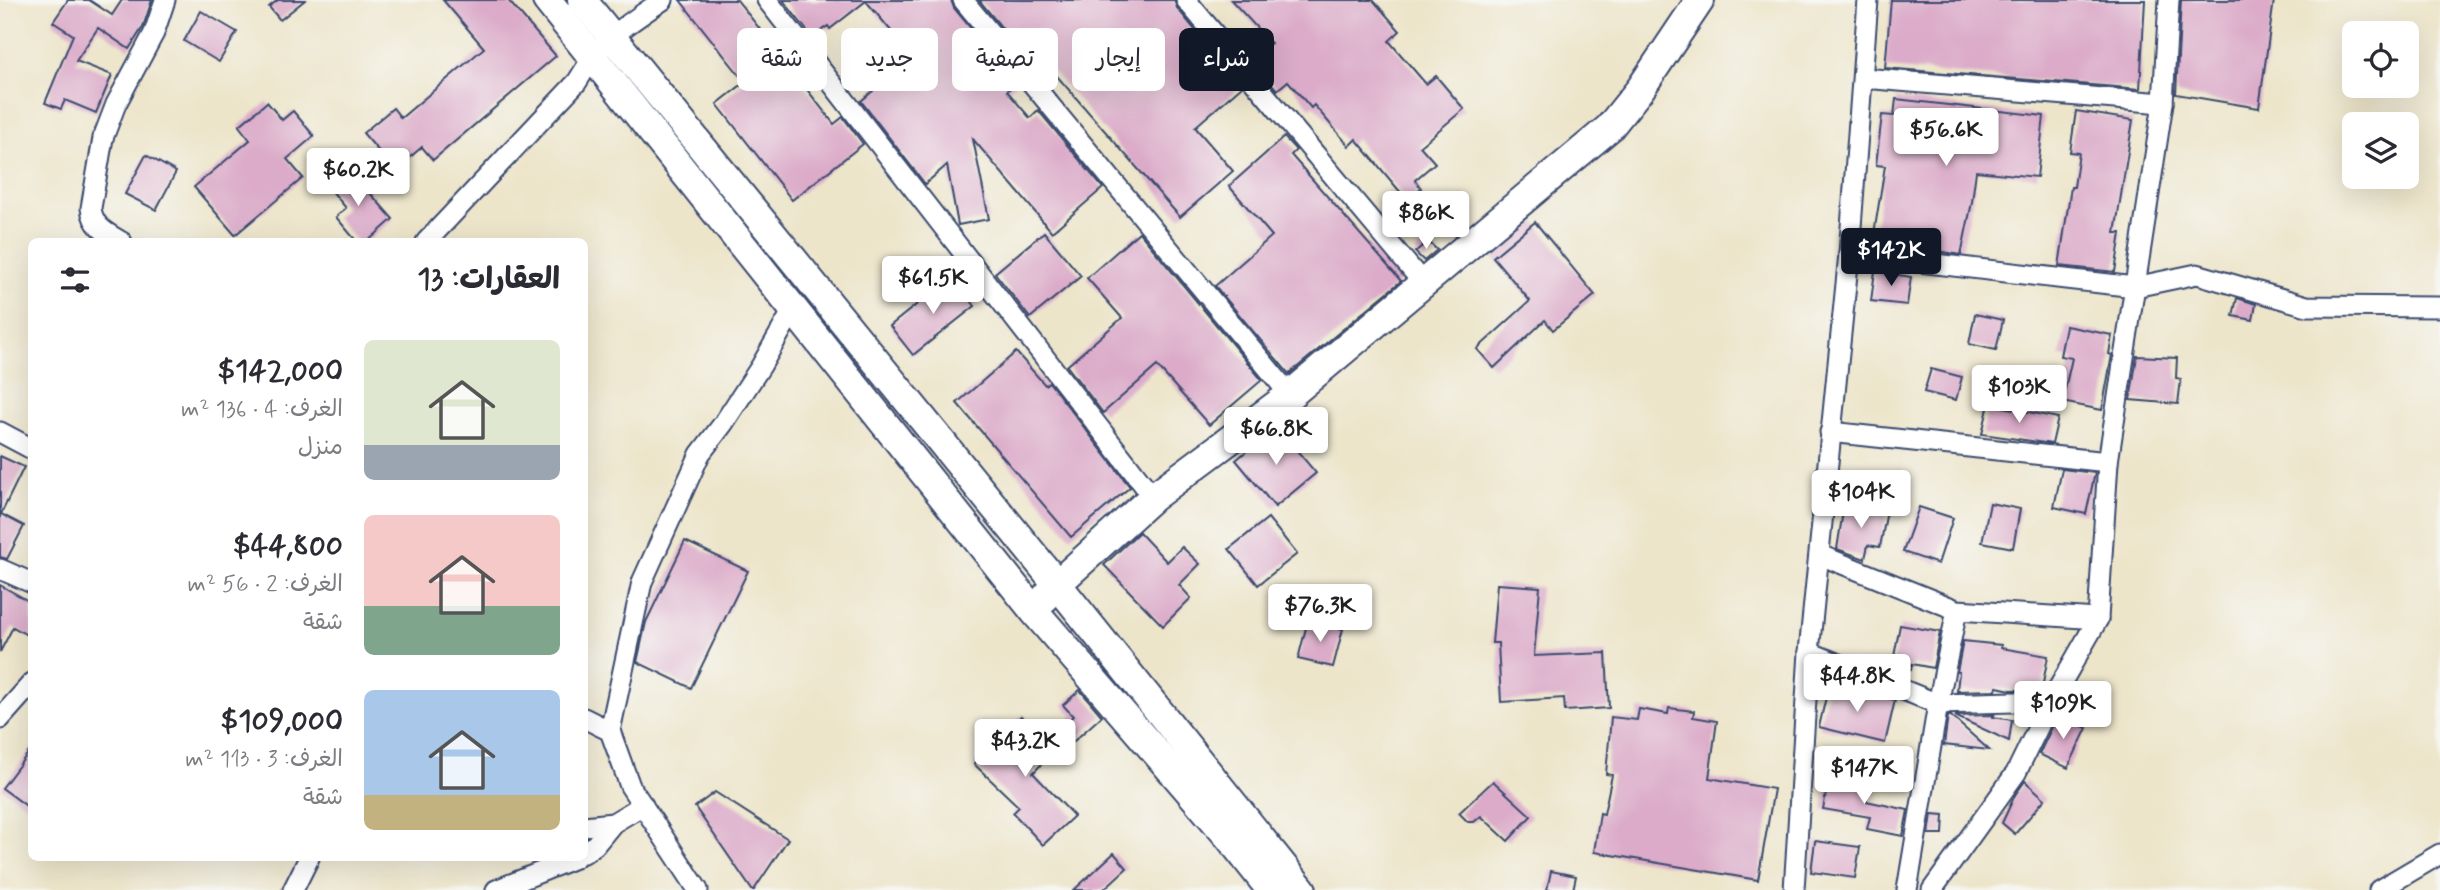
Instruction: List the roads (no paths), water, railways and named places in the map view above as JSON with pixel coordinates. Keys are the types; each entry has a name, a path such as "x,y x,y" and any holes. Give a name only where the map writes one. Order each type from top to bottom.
{"main road":[{"path":"547,0 1034,611 1237,829 1302,890"},
{"path":"582,0 1057,584 1237,829 1271,890"},
{"path":"1034,611 1057,584 1153,497 1290,395 1609,128 1641,89 1700,0"},
{"path":"793,310 814,285"}],"street":[{"path":"115,238 104,231 92,218 103,138 116,104 154,33 165,0"},
{"path":"430,238 577,82 592,58 611,36 663,0"},
{"path":"766,0 1153,497"},
{"path":"963,0 1290,395"},
{"path":"1186,0 1423,283"},
{"path":"1794,890 1809,652 1849,254 1868,0"},
{"path":"1932,890 2016,773 2051,701 2098,619 2108,462 2163,103 2169,0"},
{"path":"1863,78 2163,103"},
{"path":"1849,254 2135,288 2197,274 2307,306 2440,306"},
{"path":"698,890 630,786 610,731 642,582 700,454 761,366 793,310"},
{"path":"0,432 28,447"},
{"path":"1830,432 2108,462"},
{"path":"1820,555 1957,610 2098,619"},
{"path":"0,569 28,581"},
{"path":"1907,890 1938,704 1957,610"},
{"path":"1809,652 1938,704 2051,701"},
{"path":"1,717 28,687"},
{"path":"588,720 610,731"},
{"path":"588,850 596,845 613,823 643,805"},
{"path":"588,826 613,823"},
{"path":"2379,890 2440,854"},
{"path":"293,890 308,861"},
{"path":"496,890 568,861"}]}
